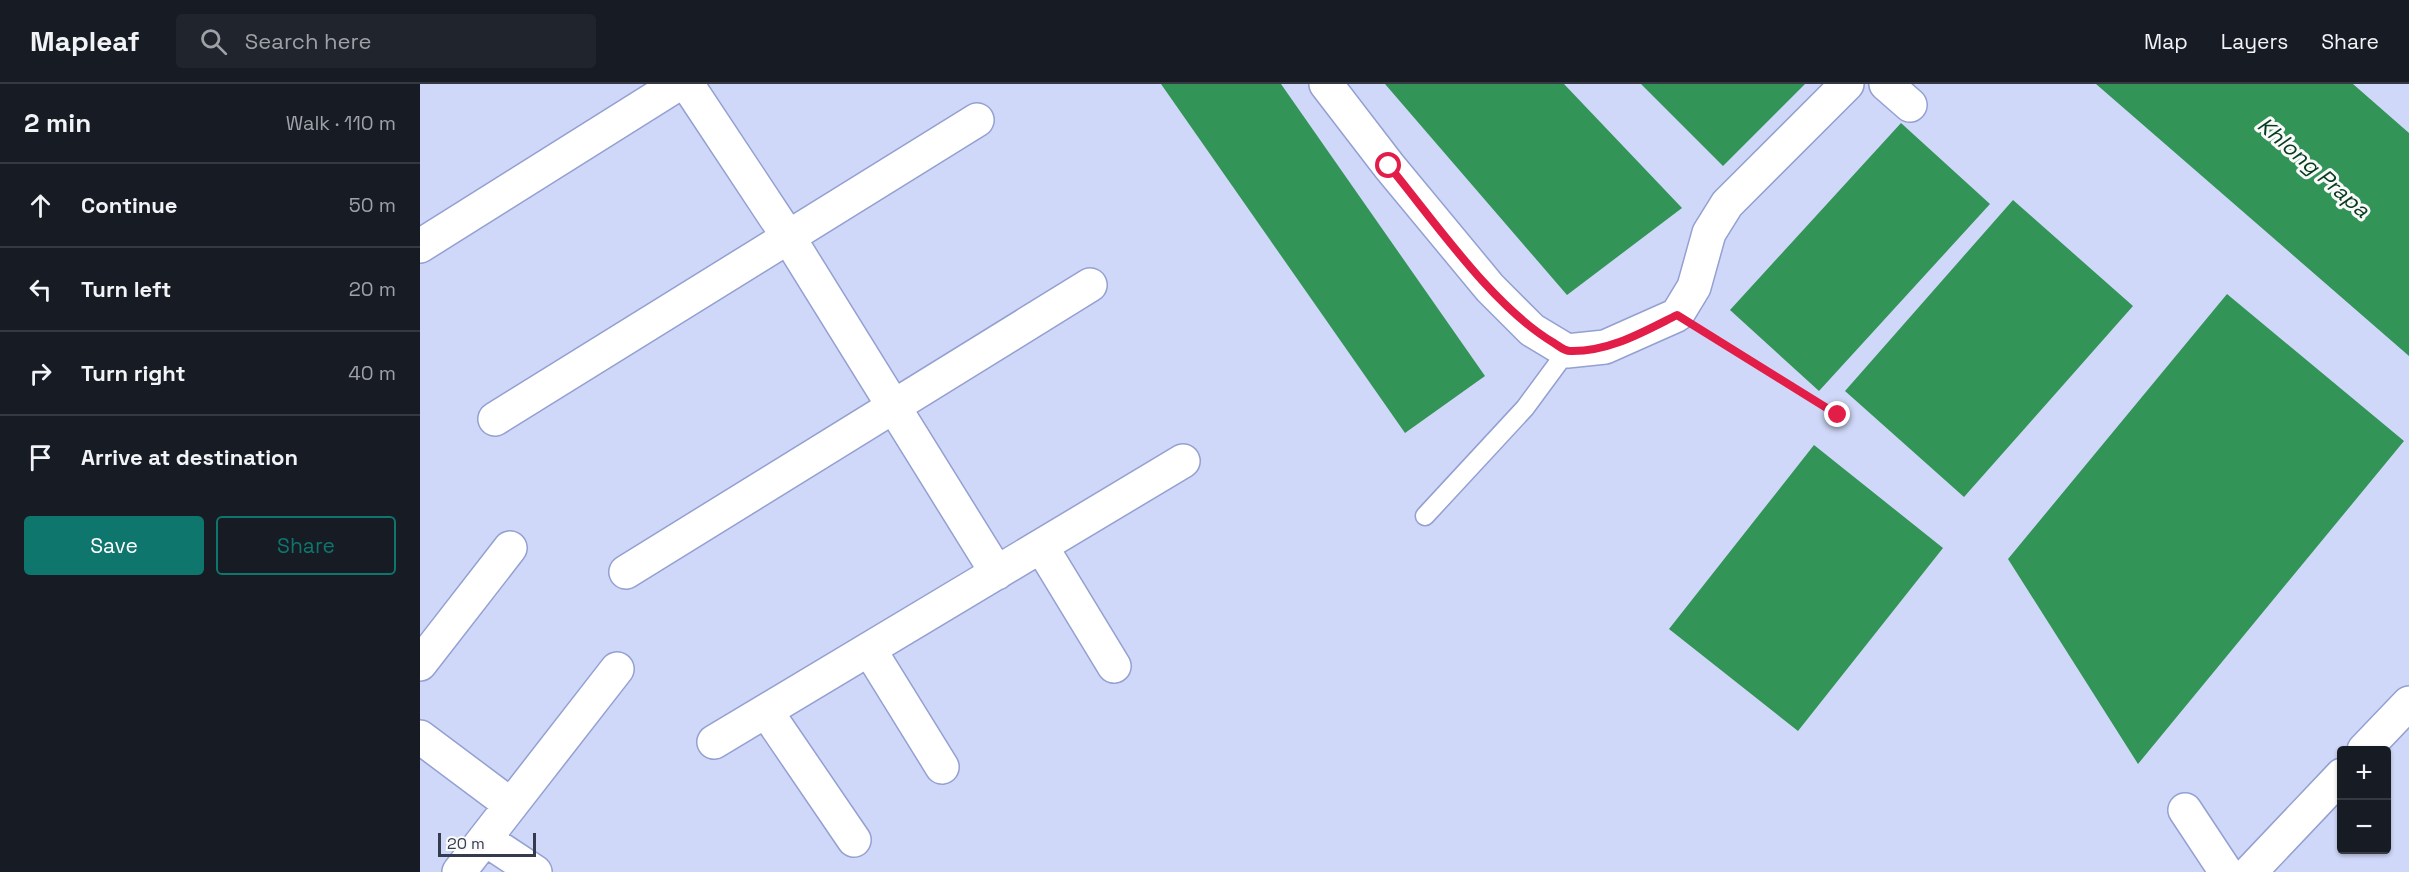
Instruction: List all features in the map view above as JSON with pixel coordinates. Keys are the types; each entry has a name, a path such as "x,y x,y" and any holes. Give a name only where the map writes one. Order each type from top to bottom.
{"street":[{"path":"420,246 678,84"},
{"path":"687,84 789,238 997,573"},
{"path":"1326,84 1389,166 1490,288 1532,330 1567,351 1605,347 1640,334 1677,315 1694,287 1709,233 1727,204 1847,84"},
{"path":"1886,84 1910,105"},
{"path":"495,419 977,120"},
{"path":"626,572 1090,285"},
{"path":"714,742 1183,461"},
{"path":"1041,546 1114,666"},
{"path":"420,663 510,548"},
{"path":"869,649 942,768"},
{"path":"459,872 617,669"},
{"path":"2368,746 2409,703"},
{"path":"766,711 854,840"},
{"path":"420,737 511,805"},
{"path":"2250,872 2337,780"},
{"path":"2185,810 2226,872"},
{"path":"485,838 536,872"}],"lane":[{"path":"1425,516 1525,408 1567,351"}],"path":[{"path":"1677,315 1838,415"}],"water":[{"path":"1161,84 1281,84 1485,376 1405,433"},
{"path":"1385,84 1564,84 1682,208 1567,295"},
{"path":"1641,84 1805,84 1723,166"},
{"name":"Khlong Prapa","path":"2096,84 2353,84 2409,133 2409,356"},
{"path":"1901,123 1990,204 1819,391 1730,310"},
{"path":"2013,200 2133,306 1964,497 1845,391"},
{"path":"2227,294 2404,441 2138,764 2008,559"},
{"path":"1814,445 1943,548 1798,731 1669,629"}],"route":[{"path":"1389,166 1490,288 1532,330 1567,351 1605,347 1640,334 1677,315 1838,415"}]}
